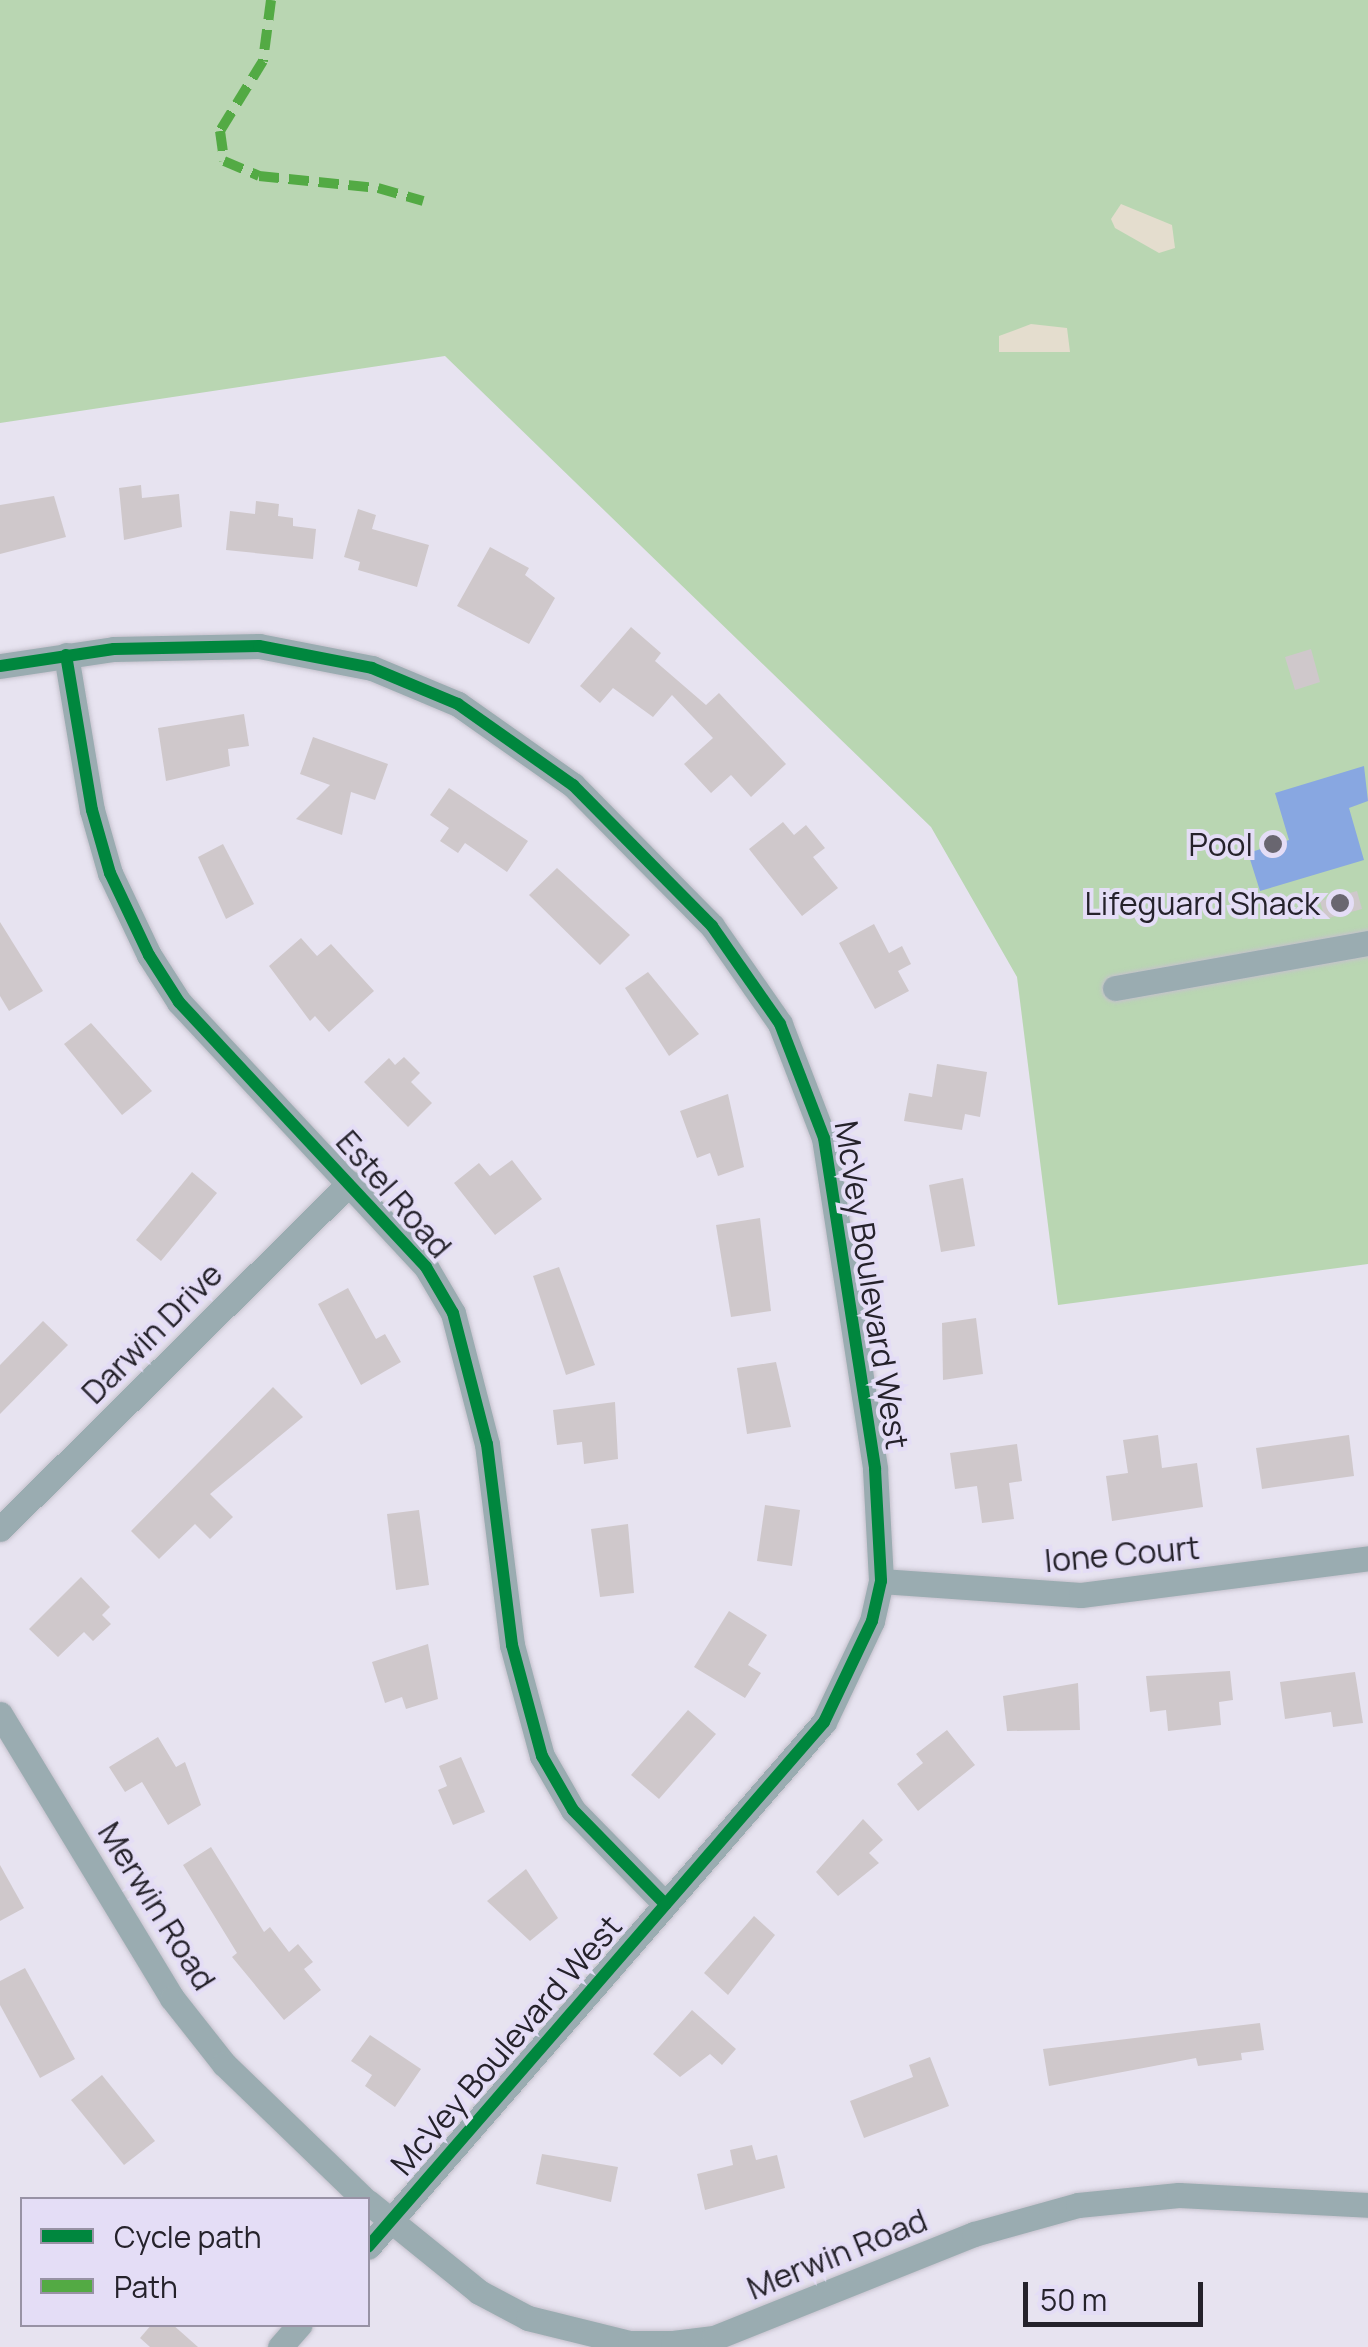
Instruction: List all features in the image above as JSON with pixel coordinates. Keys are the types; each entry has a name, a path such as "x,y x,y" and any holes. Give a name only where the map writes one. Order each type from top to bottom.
{"street":[{"name":"McVey Boulevard West","path":"0,666 185,643 259,646 420,684 513,737 573,785 712,926 780,1024 824,1138 875,1470 881,1581 872,1621 824,1722 370,2245"},
{"name":"Estel Road","path":"66,656 92,810 110,873 149,955 178,1002 350,1182 426,1268 470,1359 512,1645 542,1756 573,1810 664,1904"},
{"path":"1115,988 1368,943"},
{"name":"Darwin Drive","path":"0,1529 350,1182"},
{"name":"Ione Court","path":"881,1581 1080,1595 1368,1558"},
{"name":"Merwin Road","path":"0,1714 172,1998 224,2064 362,2197"},
{"name":"Merwin Road","path":"370,2204 480,2292 528,2318 630,2343 673,2344 714,2338 974,2234 1078,2205 1209,2196 1368,2206"},
{"path":"280,2347 297,2327"}],"green space":[{"path":"0,0 1368,0 1368,1264 1058,1305 1017,977 931,827 445,356 0,423"}],"sand":[{"path":"1121,204 1172,225 1175,248 1159,253 1115,228 1111,219"},
{"path":"1031,324 1067,328 1070,352 999,352 999,336"}],"water":[{"path":"1364,766 1368,801 1349,808 1364,860 1260,891 1248,853 1289,840 1275,793"}],"building":[{"path":"141,485 142,498 179,494 182,527 124,540 119,488"},
{"path":"54,496 66,537 0,554 0,505"},
{"path":"256,501 279,504 278,516 293,518 293,526 316,529 313,559 226,550 230,511 255,514"},
{"path":"358,509 376,515 372,529 429,545 417,587 358,570 360,562 344,557"},
{"path":"490,547 529,568 525,575 555,598 529,644 457,606"},
{"path":"631,627 661,653 655,661 706,705 719,693 786,764 751,797 731,775 711,793 684,764 713,738 672,695 653,717 613,688 600,703 580,686"},
{"path":"1311,649 1320,682 1295,690 1285,657"},
{"path":"244,714 249,746 228,749 230,766 166,781 158,728"},
{"path":"313,737 388,764 375,800 351,792 342,835 296,819 330,785 300,774"},
{"path":"449,788 528,841 507,872 465,843 458,853 440,841 449,828 430,815"},
{"path":"783,822 794,835 806,825 825,848 813,857 838,888 802,916 749,849"},
{"path":"223,844 254,904 226,919 198,857"},
{"path":"557,868 630,935 600,965 529,895"},
{"name":"Lifeguard Shack","path":"1357,891 1362,909 1325,919 1320,901"},
{"path":"0,922 43,991 9,1011 0,996"},
{"path":"874,924 889,953 902,946 911,964 898,971 909,991 875,1009 839,943"},
{"path":"301,938 317,956 331,944 374,991 329,1032 315,1016 310,1021 269,966"},
{"path":"648,972 699,1034 669,1056 625,988"},
{"path":"91,1023 152,1091 122,1115 64,1044"},
{"path":"404,1057 420,1073 411,1082 432,1103 408,1127 364,1082 389,1058 395,1065"},
{"path":"937,1064 987,1072 980,1117 965,1114 962,1130 904,1121 909,1093 932,1097"},
{"path":"728,1094 744,1167 718,1176 710,1153 697,1158 680,1111"},
{"path":"512,1160 542,1199 495,1235 454,1183 479,1163 490,1176"},
{"path":"192,1172 217,1193 161,1261 136,1240"},
{"path":"963,1178 975,1246 941,1252 929,1185"},
{"path":"760,1218 771,1311 731,1317 716,1225"},
{"path":"559,1267 595,1365 566,1375 533,1276"},
{"path":"348,1288 376,1339 385,1334 401,1362 361,1385 318,1304"},
{"path":"976,1318 983,1374 943,1380 942,1323"},
{"path":"43,1321 68,1345 0,1414 0,1365"},
{"path":"776,1362 791,1427 747,1434 737,1368"},
{"path":"273,1387 303,1417 210,1494 233,1517 210,1539 195,1524 159,1559 131,1531"},
{"path":"615,1402 618,1459 584,1464 582,1442 557,1445 553,1410"},
{"path":"1158,1435 1162,1468 1197,1463 1203,1507 1112,1521 1106,1476 1128,1473 1123,1440"},
{"path":"1349,1435 1354,1476 1262,1489 1256,1448"},
{"path":"1017,1444 1022,1481 1009,1483 1014,1519 982,1523 977,1486 955,1489 950,1453"},
{"path":"765,1505 800,1510 792,1566 757,1561"},
{"path":"419,1510 429,1585 396,1590 387,1514"},
{"path":"628,1524 634,1593 600,1597 591,1529"},
{"path":"81,1577 110,1607 102,1615 111,1624 93,1641 84,1632 58,1657 29,1629"},
{"path":"729,1611 767,1635 748,1665 761,1673 745,1698 694,1667"},
{"path":"428,1644 438,1699 406,1709 402,1697 385,1703 372,1662"},
{"path":"1230,1671 1233,1700 1219,1702 1221,1725 1168,1731 1166,1710 1150,1712 1146,1676"},
{"path":"1355,1672 1363,1723 1333,1727 1331,1712 1285,1719 1280,1682"},
{"path":"1078,1683 1080,1730 1007,1731 1003,1696"},
{"path":"688,1710 716,1734 659,1799 631,1775"},
{"path":"947,1730 975,1765 918,1811 897,1784 923,1763 916,1754"},
{"path":"158,1737 176,1767 185,1762 201,1805 168,1825 142,1782 125,1792 109,1767"},
{"path":"461,1757 485,1812 453,1825 438,1790 447,1786 439,1766"},
{"path":"863,1819 883,1840 869,1853 879,1863 838,1896 816,1872"},
{"path":"211,1847 264,1932 270,1927 289,1952 298,1944 313,1962 304,1969 321,1990 284,2020 232,1957 237,1953 183,1865"},
{"path":"0,1865 24,1908 0,1921"},
{"path":"526,1869 558,1918 530,1941 487,1901"},
{"path":"754,1916 775,1935 728,1995 704,1973"},
{"path":"25,1968 75,2059 40,2078 0,2005 0,1981"},
{"path":"692,2010 736,2049 722,2065 710,2054 680,2077 653,2054"},
{"path":"1260,2023 1264,2050 1241,2053 1242,2060 1198,2066 1196,2058 1049,2086 1043,2049"},
{"path":"370,2035 421,2069 395,2107 365,2086 372,2075 351,2061"},
{"path":"930,2057 949,2106 864,2138 850,2101 913,2077 909,2065"},
{"path":"102,2075 155,2141 124,2165 71,2100"},
{"path":"752,2145 756,2160 777,2155 785,2188 705,2210 697,2174 733,2165 730,2150"},
{"path":"542,2154 618,2167 611,2202 536,2184"},
{"path":"149,2327 175,2327 198,2347 150,2347 140,2338"}],"marked path":[{"path":"271,0 263,61 220,131 224,161 259,176 378,188 423,201"}],"cycle path":[{"path":"0,666 114,649 259,646 372,668 458,704 573,785 712,926 780,1024 824,1138 875,1469 881,1581 872,1621 824,1722 370,2245"},
{"path":"66,655 92,810 110,873 149,955 179,1002 426,1267 453,1313 487,1444 512,1645 542,1756 573,1810 665,1904"}],"place":[{"name":"Pool","path":"1273,844"},
{"name":"Lifeguard Shack","path":"1340,903"}]}
